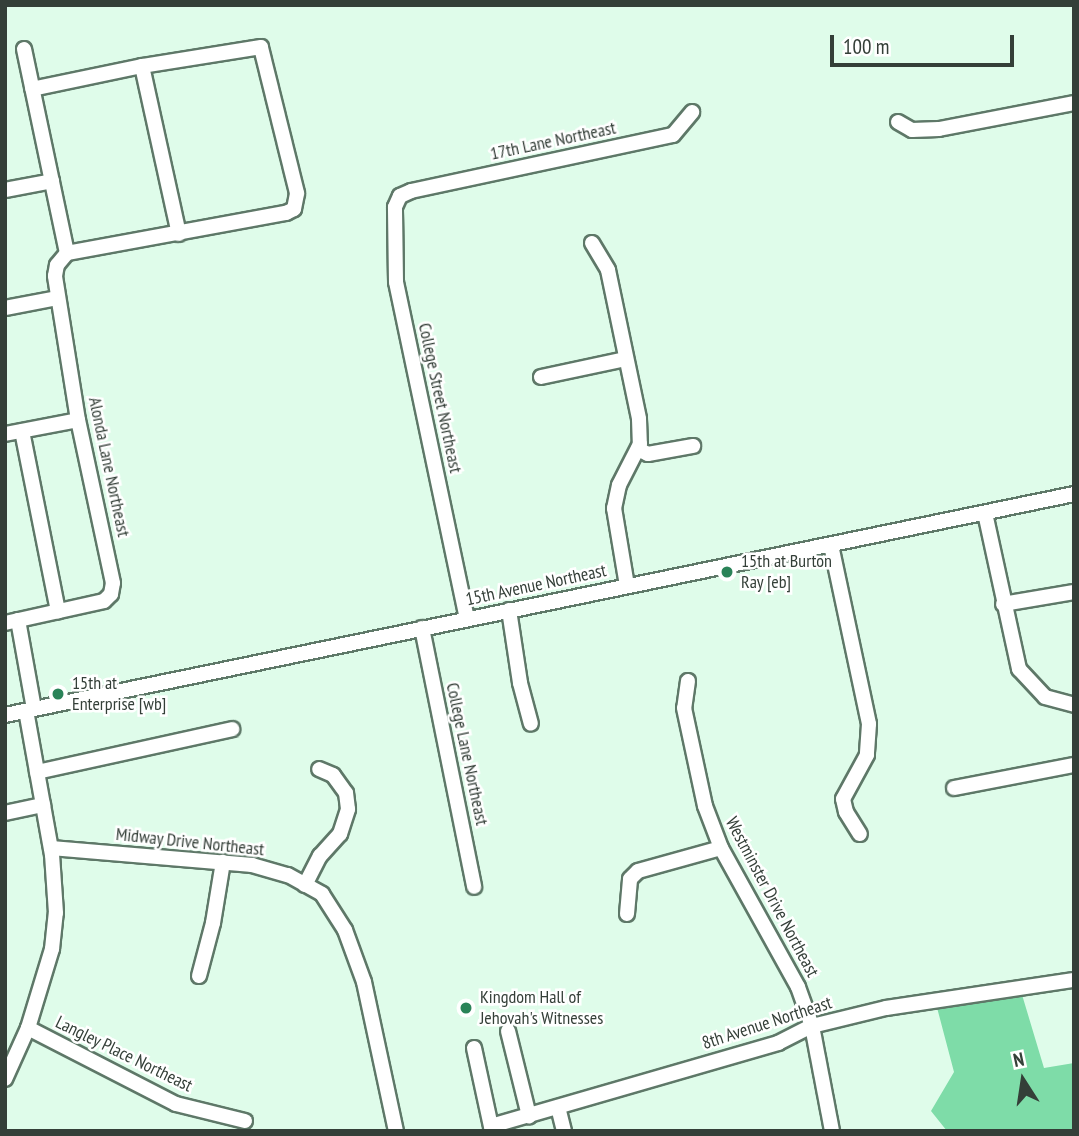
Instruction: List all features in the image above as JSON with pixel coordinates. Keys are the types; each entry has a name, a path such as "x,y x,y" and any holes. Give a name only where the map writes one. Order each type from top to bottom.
{"street":[{"path":"24,49 32,89 67,253 179,234 286,213 294,209 296,193 261,47 142,66 32,89"},
{"path":"142,66 179,234"},
{"path":"898,122 912,130 939,129 1074,103"},
{"name":"17th Lane Northeast","path":"411,191 673,135 692,112"},
{"path":"5,190 52,181"},
{"name":"College Street Northeast","path":"411,191 400,196 395,207 396,282 467,619"},
{"path":"592,243 608,270 639,419 638,449 619,485 614,508 626,586"},
{"name":"Alonda Lane Northeast","path":"5,1079 28,1028 52,949 56,913 51,848 37,772 30,710 11,622 104,601 111,594 113,583 78,420 58,298 55,276 57,265 67,253"},
{"path":"5,308 58,298"},
{"path":"541,377 626,359"},
{"path":"5,434 78,420"},
{"path":"22,431 58,611"},
{"path":"638,449 649,454 693,446"},
{"name":"15th Avenue Northeast","path":"5,715 1074,494"},
{"path":"985,513 1012,651 1024,677 1045,698 1074,705"},
{"path":"831,545 869,724 867,755 844,799 846,812 860,834"},
{"path":"1003,604 1074,592"},
{"path":"509,610 514,651 531,724"},
{"name":"College Lane Northeast","path":"422,628 474,887"},
{"name":"Westminster Drive Northeast","path":"688,681 684,708 705,806 721,848 788,965 812,1026 832,1131"},
{"path":"37,772 232,729"},
{"path":"954,788 1074,765"},
{"path":"305,884 320,856 340,834 348,809 346,793 333,775 319,769"},
{"path":"5,813 43,805"},
{"name":"Midway Drive Northeast","path":"51,848 252,865 288,875 322,894 345,930 364,982 396,1131"},
{"path":"627,914 630,879 638,871 721,848"},
{"path":"199,976 213,923 223,862"},
{"name":"8th Avenue Northeast","path":"492,1128 778,1043 812,1026 886,1007 1074,980"},
{"name":"Langley Place Northeast","path":"28,1028 176,1104 245,1121"},
{"path":"508,1031 529,1116"},
{"path":"474,1048 492,1128"},
{"path":"558,1107 564,1131"}],"green space":[{"path":"1020,988 1044,1068 1074,1063 1074,1131 947,1131 931,1111 954,1072 935,1000"}],"place":[{"name":"15th at Burton Ray [eb]","path":"727,572"},
{"name":"15th at Enterprise [wb]","path":"58,694"},
{"name":"Kingdom Hall of Jehovah's Witnesses","path":"466,1008"}]}
